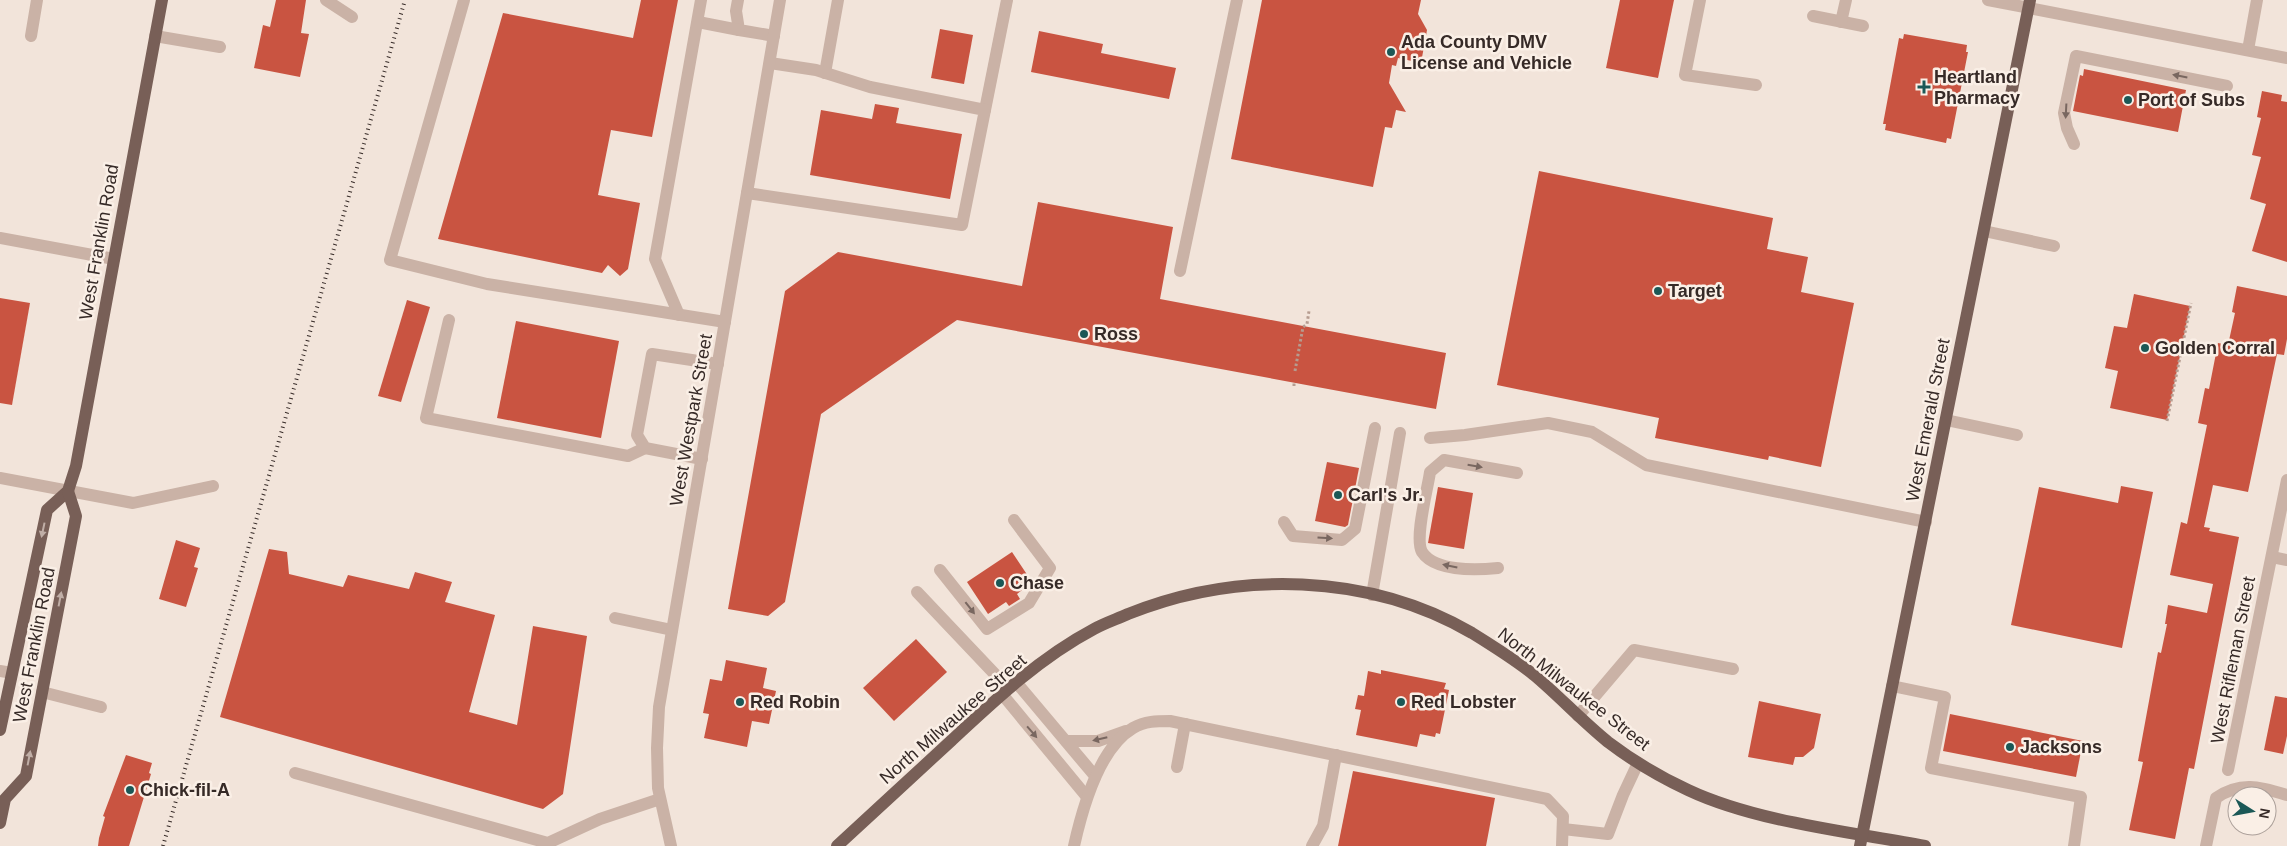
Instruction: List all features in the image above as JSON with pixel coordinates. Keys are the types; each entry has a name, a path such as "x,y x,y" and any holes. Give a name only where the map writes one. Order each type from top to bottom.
{"main road":[{"name":"West Franklin Road","path":"0,730 6,672 47,510 68,491 76,466 162,0"},
{"name":"West Emerald Street","path":"1861,840 2029,4"},
{"name":"West Franklin Road","path":"0,823 3,793 26,776 76,516 68,491"},
{"name":"North Milwaukee Street","path":"837,846 1009,688 1094,628 1179,597 1216,589 1263,584 1347,589 1391,599 1433,614 1468,631 1504,652 1607,741 1638,763 1687,789 1723,803 1861,840 1925,846"}],"street":[{"path":"31,36 37,0"},
{"path":"326,0 352,17"},
{"path":"464,0 390,260 488,284 725,322"},
{"path":"679,315 655,259 698,22 700,0"},
{"path":"738,0 736,11 739,30"},
{"name":"West Westpark Street","path":"671,846 660,799 657,748 659,707 780,0"},
{"path":"824,73 838,0"},
{"path":"747,193 962,225 1007,0"},
{"path":"1180,270 1237,0"},
{"path":"1700,0 1685,75 1756,86"},
{"path":"1841,22 1846,0"},
{"path":"1988,0 2029,4 2287,58"},
{"path":"2248,50 2257,0"},
{"path":"1813,16 1863,26"},
{"path":"698,22 774,36"},
{"path":"155,36 220,47"},
{"path":"2074,144 2067,128 2064,113 2076,56 2228,86"},
{"path":"770,62 824,73 870,87 985,110"},
{"path":"1984,230 2054,246"},
{"path":"0,238 114,259"},
{"path":"449,320 426,418 628,456 645,448 702,459"},
{"path":"645,448 637,435 652,354 718,364"},
{"path":"1946,420 2017,435"},
{"path":"1430,438 1465,435 1548,422 1592,432 1646,465 1926,522"},
{"path":"1284,522 1293,536 1342,540 1355,529 1374,428"},
{"path":"1372,595 1400,433"},
{"path":"1498,568 1471,570 1432,562 1421,550 1420,535 1430,472 1444,460 1516,473"},
{"path":"0,478 133,503 213,486"},
{"name":"West Rifleman Street","path":"2228,770 2287,480"},
{"path":"940,570 987,628 1029,603 1050,568 1014,520"},
{"name":"West Rifleman Street","path":"2272,557 2287,560"},
{"path":"918,592 1009,688 1066,741 1095,776"},
{"path":"615,618 672,630"},
{"path":"1578,716 1634,650 1733,669"},
{"path":"1892,686 1945,696 1931,768 2081,797 2074,846"},
{"path":"1009,688 1022,721 1088,797"},
{"path":"42,692 101,707"},
{"path":"1066,741 1098,741 1151,721 1170,721 1546,798 1563,816 1562,846"},
{"path":"1177,767 1185,724"},
{"path":"1074,846 1081,814 1095,776 1118,741 1133,728"},
{"path":"1312,846 1323,826 1336,755"},
{"path":"1563,829 1608,834 1622,795 1638,763"},
{"path":"295,772 548,843 600,819 660,799"},
{"path":"2206,846 2216,798 2224,792 2246,786 2287,794"}],"path":[{"path":"2167,421 2191,302"},
{"path":"1296,371 1303,327 1307,324 1309,311"}],"building":[{"path":"276,0 306,0 301,33 309,34 300,77 254,68 263,25 270,27"},
{"path":"641,0 678,0 652,137 611,130 598,195 640,203 628,269 620,276 608,265 602,273 438,239 503,13 633,38"},
{"path":"1262,0 1421,0 1418,14 1427,30 1421,63 1398,58 1396,66 1392,65 1389,83 1406,112 1396,110 1392,128 1385,127 1373,187 1231,159"},
{"path":"1620,0 1674,0 1658,78 1606,68"},
{"path":"940,29 973,35 964,84 931,78"},
{"path":"1039,31 1103,44 1101,53 1176,68 1169,99 1031,72"},
{"name":"Heartland Pharmacy","path":"1904,34 1967,45 1966,52 1968,52 1951,139 1947,138 1946,143 1885,130 1886,124 1883,124 1899,38 1903,39"},
{"name":"Port of Subs","path":"2084,69 2186,90 2178,132 2073,111 2080,75 2083,76"},
{"path":"2262,91 2282,95 2281,101 2287,102 2287,262 2252,251 2266,204 2250,199 2261,157 2252,155 2261,118 2257,117"},
{"path":"875,104 899,108 896,123 962,134 950,199 810,175 821,110 872,119"},
{"name":"Target","path":"1539,171 1773,218 1767,249 1808,257 1801,292 1854,303 1821,467 1769,456 1768,460 1655,438 1659,418 1497,385"},
{"path":"1038,202 1173,227 1160,299 1446,353 1436,409 957,320 821,414 785,602 768,616 728,609 785,291 838,252 1022,286"},
{"path":"2237,286 2287,296 2287,339 2284,355 2277,354 2248,492 2213,485 2204,527 2210,528 2209,531 2239,537 2194,769 2189,768 2175,839 2129,830 2143,762 2138,761 2158,652 2161,653 2167,624 2165,624 2168,605 2207,613 2213,584 2170,575 2181,522 2187,524 2207,425 2198,423 2205,388 2209,389 2218,343 2228,345 2235,313 2232,312"},
{"name":"Golden Corral","path":"2134,294 2190,306 2167,420 2110,408 2118,371 2105,368 2114,326 2127,328"},
{"path":"0,298 30,303 12,405 0,403"},
{"path":"407,300 430,307 401,402 378,396"},
{"path":"516,321 619,341 601,438 497,418"},
{"name":"Carl's Jr.","path":"1327,462 1359,468 1348,525 1345,527 1315,521"},
{"path":"2121,486 2153,492 2122,648 2011,625 2039,487 2118,503"},
{"path":"1438,487 1473,493 1464,549 1428,543"},
{"path":"176,540 200,548 194,567 198,568 186,607 159,599"},
{"path":"269,549 287,552 289,574 343,587 348,575 409,589 415,572 452,582 445,602 495,615 469,712 517,725 533,626 587,636 563,794 543,809 220,717"},
{"name":"Chase","path":"1012,552 1032,582 1017,594 1020,599 1009,606 1006,602 988,614 967,582"},
{"path":"916,639 947,672 894,721 863,688"},
{"name":"Red Robin","path":"726,660 767,668 763,688 776,691 769,724 752,721 747,747 704,738 709,714 703,713 710,679 722,681"},
{"name":"Red Lobster","path":"1381,670 1446,683 1444,689 1449,690 1440,734 1436,733 1435,737 1420,734 1417,747 1356,735 1361,710 1355,709 1358,695 1364,696 1368,671 1381,674"},
{"path":"2275,696 2287,698 2287,736 2283,754 2264,750"},
{"path":"1759,701 1821,714 1814,748 1803,757 1795,757 1793,765 1748,757"},
{"path":"1950,714 2083,741 2076,777 1943,751"},
{"name":"Chick-fil-A","path":"126,755 152,763 149,773 151,774 129,846 98,846 105,817 103,816"},
{"path":"1353,771 1495,798 1486,846 1338,846"}],"railway":[{"path":"163,846 405,0"}],"place":[{"name":"Ada County DMV License and Vehicle","path":"1391,52"},
{"name":"Heartland Pharmacy","path":"1924,87"},
{"name":"Port of Subs","path":"2128,100"},
{"name":"Target","path":"1658,291"},
{"name":"Ross","path":"1084,334"},
{"name":"Golden Corral","path":"2145,348"},
{"name":"Carl's Jr.","path":"1338,495"},
{"name":"Chase","path":"1000,583"},
{"name":"Red Robin","path":"740,702"},
{"name":"Red Lobster","path":"1401,702"},
{"name":"Jacksons","path":"2010,747"},
{"name":"Chick-fil-A","path":"130,790"}]}
